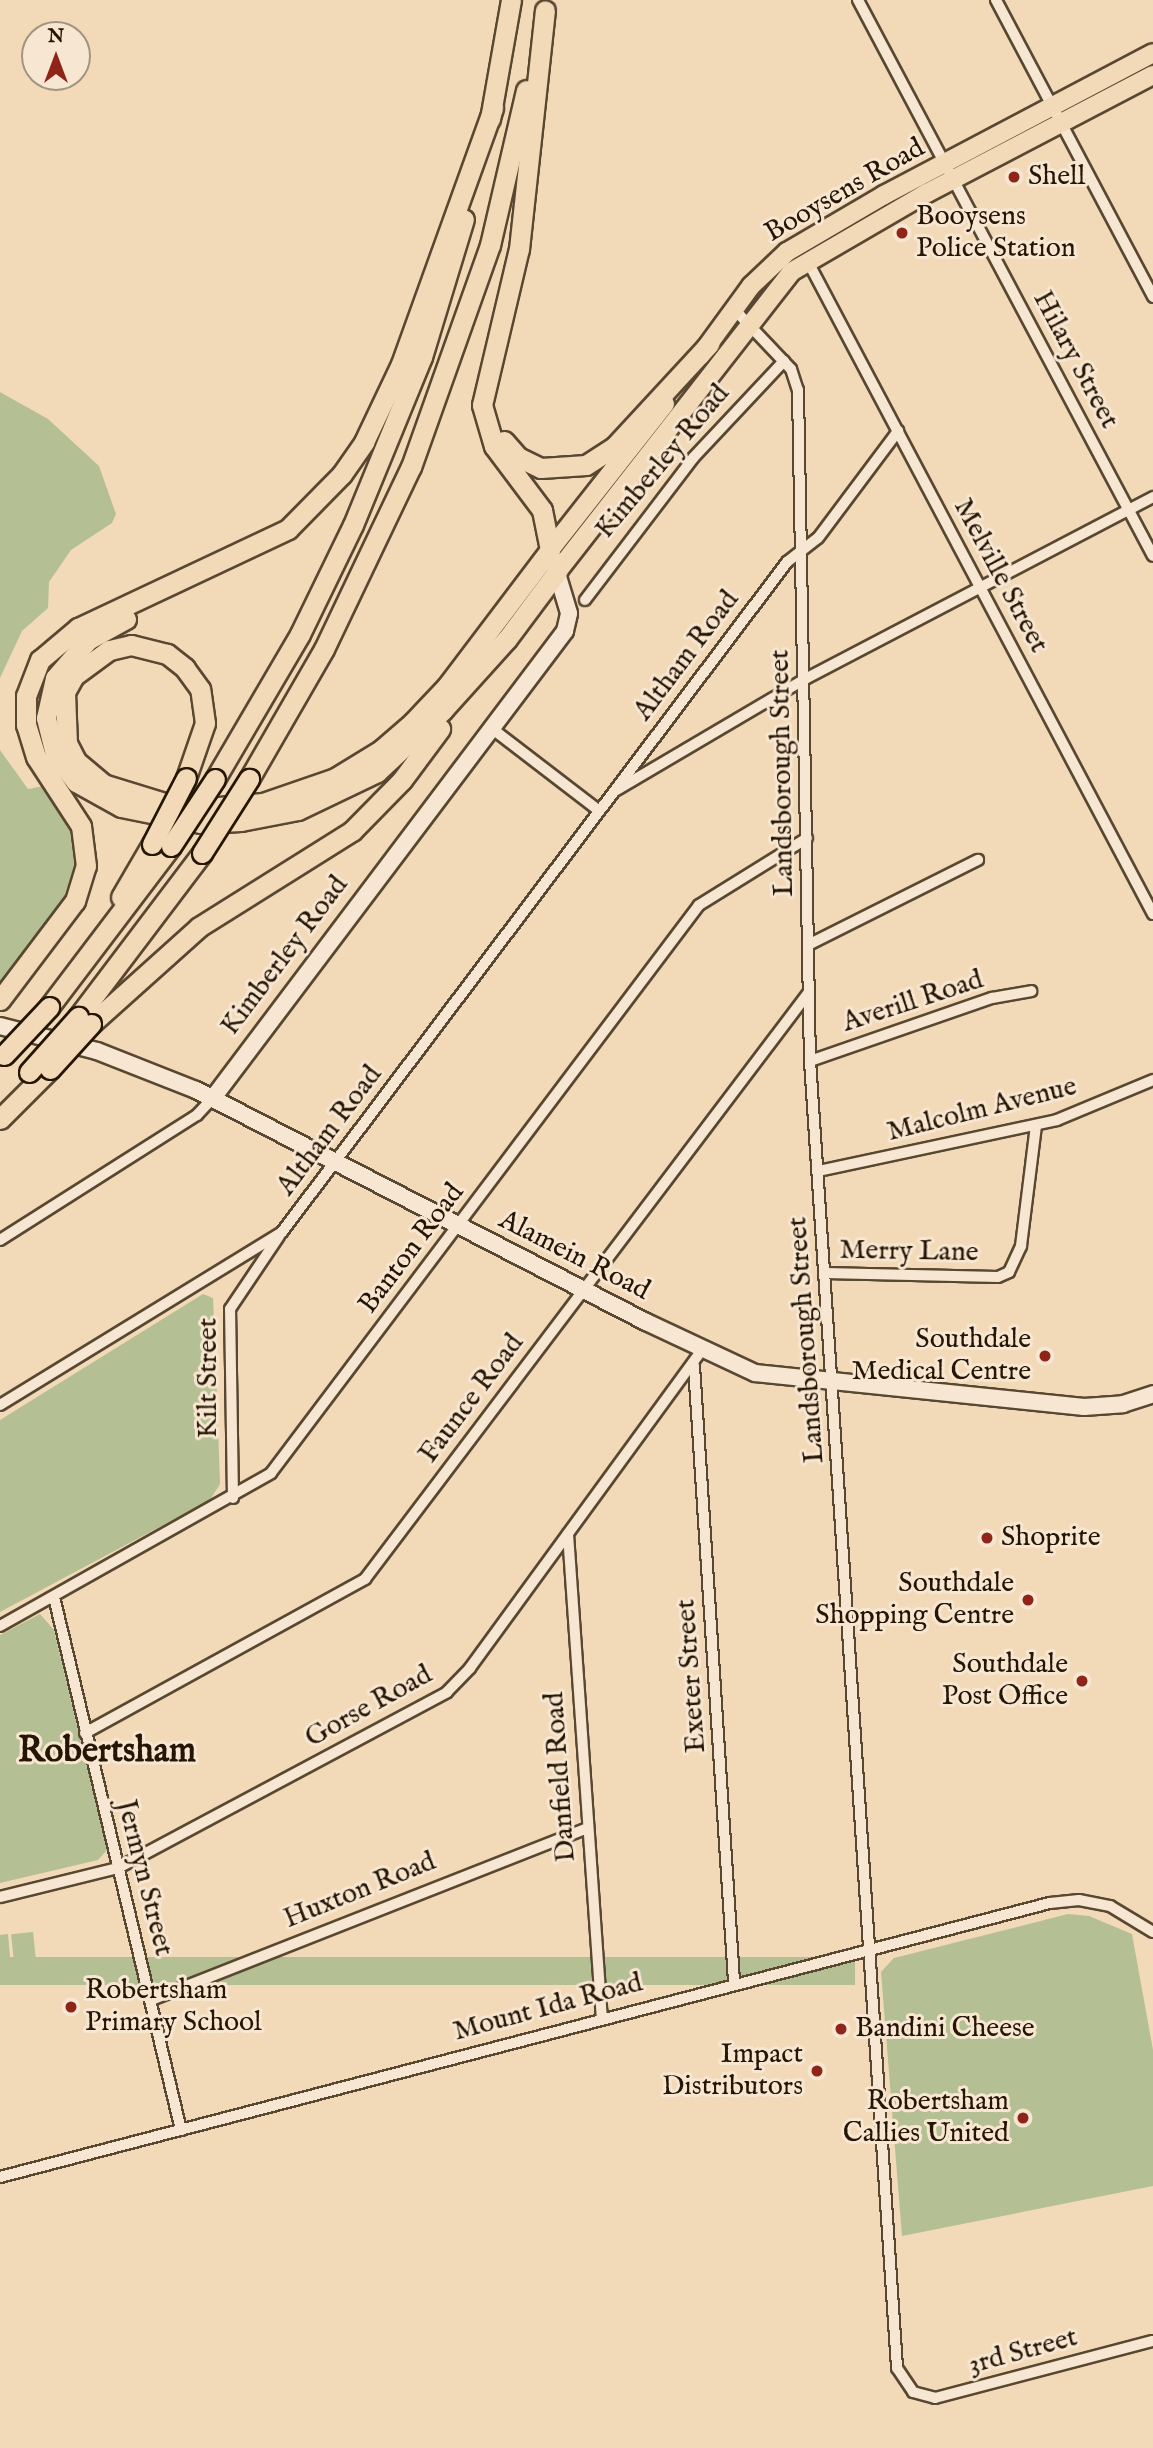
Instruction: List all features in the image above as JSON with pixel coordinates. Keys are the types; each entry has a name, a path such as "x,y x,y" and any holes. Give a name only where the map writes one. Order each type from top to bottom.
{"highway":[{"path":"2,1057 49,1007 101,943 116,906 215,779 300,634 382,457 422,357 458,246 492,108 511,0"},
{"path":"162,845 186,778 205,723 200,689 185,668 167,654 131,645 109,650 74,676 65,692 67,743 76,761 103,784 168,804 208,807 282,798 311,789 368,760 412,723 447,686 550,550 542,510 526,483 498,453 485,425 484,388 519,248 545,5"},
{"path":"0,1119 50,1069 202,853 249,779 324,649 380,538 452,363 490,245 545,5"},
{"path":"492,108 380,411 342,474 288,529 241,563 88,640 61,668 50,689 47,729 55,755 76,782 108,802 166,818 241,821 298,810 345,791 406,749 507,639"},
{"path":"491,366 493,419 505,443 527,463 570,470 598,459 615,446 709,344"},
{"path":"0,1000 75,901 86,866 81,826 36,757 26,725 26,696 40,660 78,628 288,529"},
{"path":"0,1103 84,1021 199,927 324,850 376,809 554,575"}],"main road":[{"name":"Booysens Road","path":"550,550 770,264 945,163 1058,114 1151,65"},
{"name":"Booysens Road","path":"554,575 782,281 807,260 954,180 1058,114"},
{"name":"Kimberley Road","path":"213,1098 555,640 559,620 550,550"},
{"name":"Alamein Road","path":"1,1026 149,1068 213,1098 702,1350 755,1373 1084,1406 1111,1406 1153,1394"}],"street":[{"name":"Hilary Street","path":"858,0 1153,556"},
{"path":"996,0 1153,296"},
{"name":"Melville Street","path":"807,260 1153,914"},
{"name":"Landsborough Street","path":"734,309 784,361 798,390 810,1060 895,2358 907,2388"},
{"name":"Kimberley Road","path":"585,600 693,458 784,361"},
{"name":"Altham Road","path":"0,1405 282,1232 597,809 613,792 800,550 818,538 898,431"},
{"name":"Altham Road","path":"613,792 805,679 1153,497"},
{"path":"490,727 597,809"},
{"name":"Banton Road","path":"0,1626 261,1482 281,1462 699,905 807,838"},
{"path":"810,944 978,860"},
{"name":"Averill Road","path":"810,1060 992,998 1031,991"},
{"name":"Faunce Road","path":"85,1733 365,1579 809,992"},
{"name":"Malcolm Avenue","path":"818,1171 1036,1126 1153,1080"},
{"name":"Kimberley Road","path":"0,1240 186,1123 213,1098"},
{"name":"Merry Lane","path":"825,1273 998,1277 1009,1272 1021,1246 1036,1126"},
{"name":"Kilt Street","path":"233,1498 230,1309 282,1232"},
{"name":"Gorse Road","path":"0,1897 118,1868 447,1692 470,1668 694,1366 702,1350"},
{"name":"Exeter Street","path":"694,1366 734,1982"},
{"name":"Danfield Road","path":"568,1534 602,2017"},
{"name":"Jermyn Street","path":"54,1597 181,2130"},
{"name":"Huxton Road","path":"151,2000 587,1828"},
{"name":"Mount Ida Road","path":"0,2177 867,1947 1049,1903 1079,1900 1110,1906 1153,1931"},
{"name":"3rd Street","path":"907,2388 922,2397 942,2397 1153,2341"}],"green space":[{"path":"0,392 48,419 99,466 116,514 112,523 71,550 49,582 48,608 22,631 0,678"},
{"path":"0,750 28,789 44,786 73,830 77,859 60,909 0,987"},
{"path":"203,1294 213,1298 220,1484 210,1500 0,1612 0,1420"},
{"path":"40,1614 54,1630 107,1850 98,1860 0,1883 0,1635"},
{"name":"Robertsham Callies United","path":"1068,1914 1089,1916 1132,1934 1153,2050 1153,2186 902,2236 881,1972 894,1958"},
{"path":"33,1932 38,1977 16,1979 11,1934"},
{"path":"8,1934 12,1979 0,1980 0,1935"},
{"path":"0,1957 855,1957 855,1985 0,1985"}],"place":[{"name":"Shell","path":"1014,177"},
{"name":"Booysens Police Station","path":"902,233"},
{"name":"Southdale Medical Centre","path":"1045,1356"},
{"name":"Shoprite","path":"987,1538"},
{"name":"Southdale Shopping Centre","path":"1028,1600"},
{"name":"Southdale Post Office","path":"1082,1681"},
{"name":"Robertsham Primary School","path":"71,2007"},
{"name":"Bandini Cheese","path":"841,2029"},
{"name":"Impact Distributors","path":"817,2071"},
{"name":"Robertsham Callies United","path":"1023,2118"}],"district":[{"name":"Robertsham","path":"107,1752"}]}
